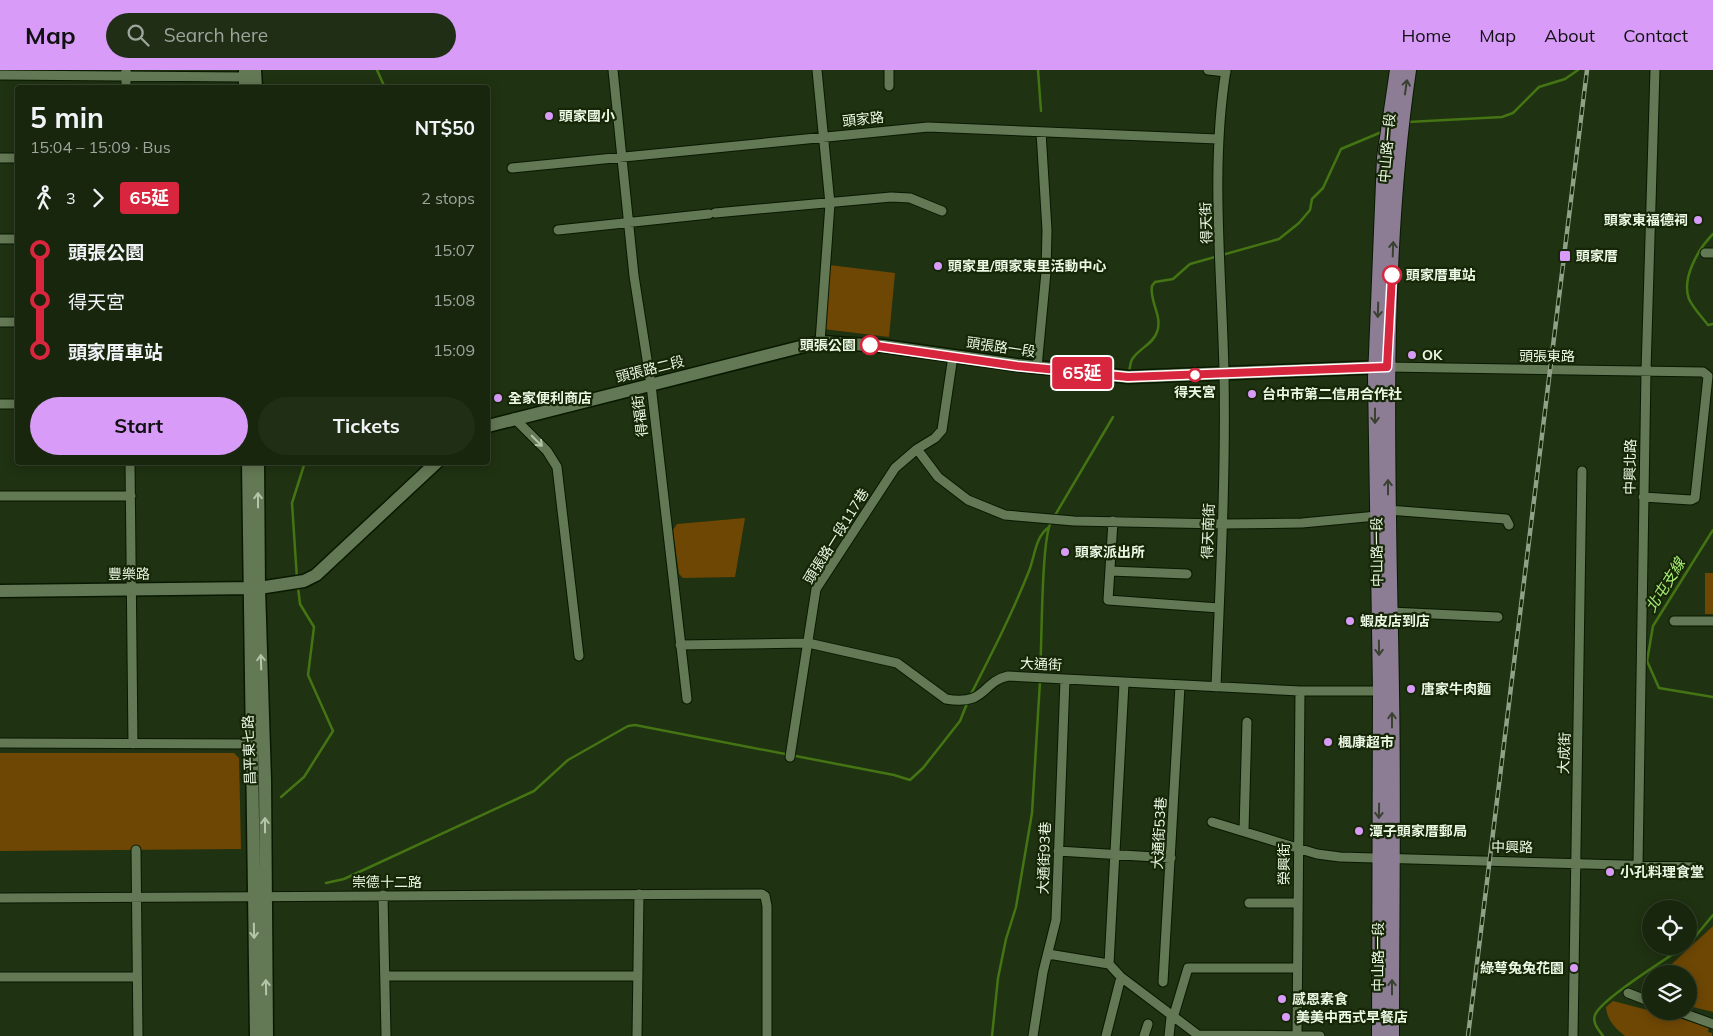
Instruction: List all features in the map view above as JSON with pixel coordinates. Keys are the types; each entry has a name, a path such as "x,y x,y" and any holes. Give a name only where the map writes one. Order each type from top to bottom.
{"main road":[{"name":"中山路一段","path":"1392,1036 1392,859 1382,513 1382,367 1384,158 1397,70"},
{"name":"中山路一段","path":"1382,367 1397,159 1409,70"},
{"name":"中山路一段","path":"1379,1036 1378,859 1390,612 1382,513"}],"street":[{"name":"得福街","path":"613,70 628,222 650,385 687,700"},
{"path":"817,70 830,204 820,342"},
{"path":"889,70 889,86"},
{"path":"1208,70 1226,71"},
{"name":"中興北路","path":"1638,865 1643,497 1655,70"},
{"name":"得天街","path":"1224,375 1218,139 1226,71"},
{"path":"0,75 126,73 248,76"},
{"name":"頭家路","path":"512,168 928,128 1218,139"},
{"path":"1036,367 1046,272 1047,238 1041,132"},
{"path":"0,158 15,158"},
{"path":"558,230 830,204 891,196 910,198 942,211"},
{"path":"0,239 15,239"},
{"path":"0,322 15,322"},
{"name":"頭張路一段","path":"820,342 883,346 1036,367 1128,377 1224,375 1382,367"},
{"name":"頭張路二段","path":"490,425 820,342"},
{"name":"頭張路一段117巷","path":"790,757 816,589 895,468 917,449 935,438 942,430 953,356"},
{"name":"頭張東路","path":"1382,367 1646,371 1706,374 1695,498 1691,500 1643,497"},
{"name":"得天南街","path":"1216,687 1223,524 1224,375"},
{"path":"0,404 15,404"},
{"path":"514,418 547,451 557,467 579,656"},
{"path":"917,449 938,477 968,500 1005,515 1087,521 1223,524 1302,523 1382,513 1506,519 1509,525"},
{"path":"130,465 133,744"},
{"name":"昌平東七路","path":"248,465 265,780 259,897 256,1036"},
{"name":"昌平東七路","path":"258,465 251,744 267,1036"},
{"path":"254,588 286,586 304,581 322,569 434,465"},
{"name":"大成街","path":"1574,1036 1582,470"},
{"path":"0,496 131,496"},
{"path":"1114,521 1108,600 1219,608"},
{"path":"1110,571 1187,574"},
{"name":"豐樂路","path":"0,591 254,588"},
{"path":"1390,612 1498,617"},
{"path":"1674,621 1713,621"},
{"name":"大通街","path":"680,645 808,643 897,663 946,700 972,699 994,682 1008,676 1300,691 1386,691"},
{"name":"大通街93巷","path":"1033,1036 1056,920 1065,680"},
{"path":"1109,964 1124,683"},
{"name":"大通街53巷","path":"1163,982 1180,686"},
{"name":"榮興街","path":"1297,1036 1300,691"},
{"path":"1244,831 1247,722"},
{"path":"0,743 251,744"},
{"name":"中興路","path":"1212,822 1298,848 1340,857 1575,862 1696,867"},
{"path":"136,850 135,898 138,1036"},
{"path":"1058,851 1171,858"},
{"path":"637,1036 639,894"},
{"name":"崇德十二路","path":"0,898 762,894 767,906 767,1036"},
{"path":"383,895 386,1036"},
{"path":"1249,903 1297,903"},
{"path":"1048,954 1109,964 1121,977 1198,1035 1320,1036"},
{"path":"1169,1036 1172,1017 1188,968 1297,968"},
{"path":"385,976 638,976"},
{"path":"0,977 137,977"},
{"path":"1106,1036 1121,977"},
{"path":"1628,993 1642,998"},
{"path":"1697,1018 1713,1024"},
{"path":"1144,1036 1148,1024"}],"shaded area":[{"name":"頭張公園","path":"829,265 895,273 889,337 823,329"},
{"path":"745,518 735,577 683,578 679,574 673,530 677,524"},
{"path":"1705,573 1713,573 1713,614 1705,614"},
{"path":"0,753 234,753 239,758 241,849 0,851"},
{"path":"1713,926 1713,1012 1697,1008 1697,965 1671,965 1682,955 1697,955 1697,941"},
{"path":"1613,1001 1642,1009 1642,1020 1686,1020 1709,1026 1708,1032 1712,1033 1712,1036 1625,1036 1610,1020 1606,1007"}],"waterway":[{"path":"377,70 384,85"},
{"path":"1038,70 1041,111"},
{"path":"1408,122 1502,117 1513,113 1539,87 1565,79 1578,70"},
{"path":"1129,373 1132,359 1153,340 1157,332 1158,320 1152,297 1152,286 1155,282 1173,279 1190,264 1279,239 1299,223 1310,210 1312,199 1323,188 1341,149 1384,131"},
{"name":"北屯支線","path":"1713,234 1697,255 1687,282 1687,291 1693,306 1708,325 1713,324"},
{"path":"1054,517 1113,417"},
{"path":"297,579 292,503 304,465"},
{"path":"1040,675 1045,550 1051,522"},
{"path":"970,696 1016,603 1029,571 1038,541 1049,527"},
{"name":"北屯支線","path":"1713,530 1653,626 1647,661 1659,688 1713,697"},
{"path":"281,797 304,777 333,731 308,675 314,627 300,604 298,587"},
{"path":"992,1036 998,978 1006,939 1016,907 1032,813 1040,681"},
{"path":"326,883 344,879 534,791 568,760 628,726 635,725 894,775 910,780 923,768 960,721 968,701"},
{"name":"北屯支線","path":"1697,934 1713,915"},
{"name":"北屯支線","path":"1603,1036 1594,1021 1595,1015 1600,1008 1622,989 1672,955"}],"railway":[{"path":"1468,1036 1587,70"}],"bus line":[{"name":"65延","path":"870,345 1017,366 1128,377 1224,375 1387,367 1392,275"}],"place":[{"name":"頭家國小","path":"549,116"},
{"name":"頭家東福德祠","path":"1698,220"},
{"name":"頭家厝","path":"1565,256"},
{"name":"頭家里/頭家東里活動中心","path":"938,266"},
{"name":"頭家厝車站","path":"1392,275"},
{"name":"頭張公園","path":"870,345"},
{"name":"OK","path":"1412,355"},
{"name":"得天宮","path":"1195,375"},
{"name":"台中市第二信用合作社","path":"1252,394"},
{"name":"全家便利商店","path":"498,398"},
{"name":"頭家派出所","path":"1065,552"},
{"name":"蝦皮店到店","path":"1350,621"},
{"name":"唐家牛肉麵","path":"1411,689"},
{"name":"楓康超市","path":"1328,742"},
{"name":"潭子頭家厝郵局","path":"1359,831"},
{"name":"小孔料理食堂","path":"1610,872"},
{"name":"綠萼兔兔花園","path":"1574,968"},
{"name":"感恩素食","path":"1282,999"},
{"name":"美美中西式早餐店","path":"1286,1017"}]}
